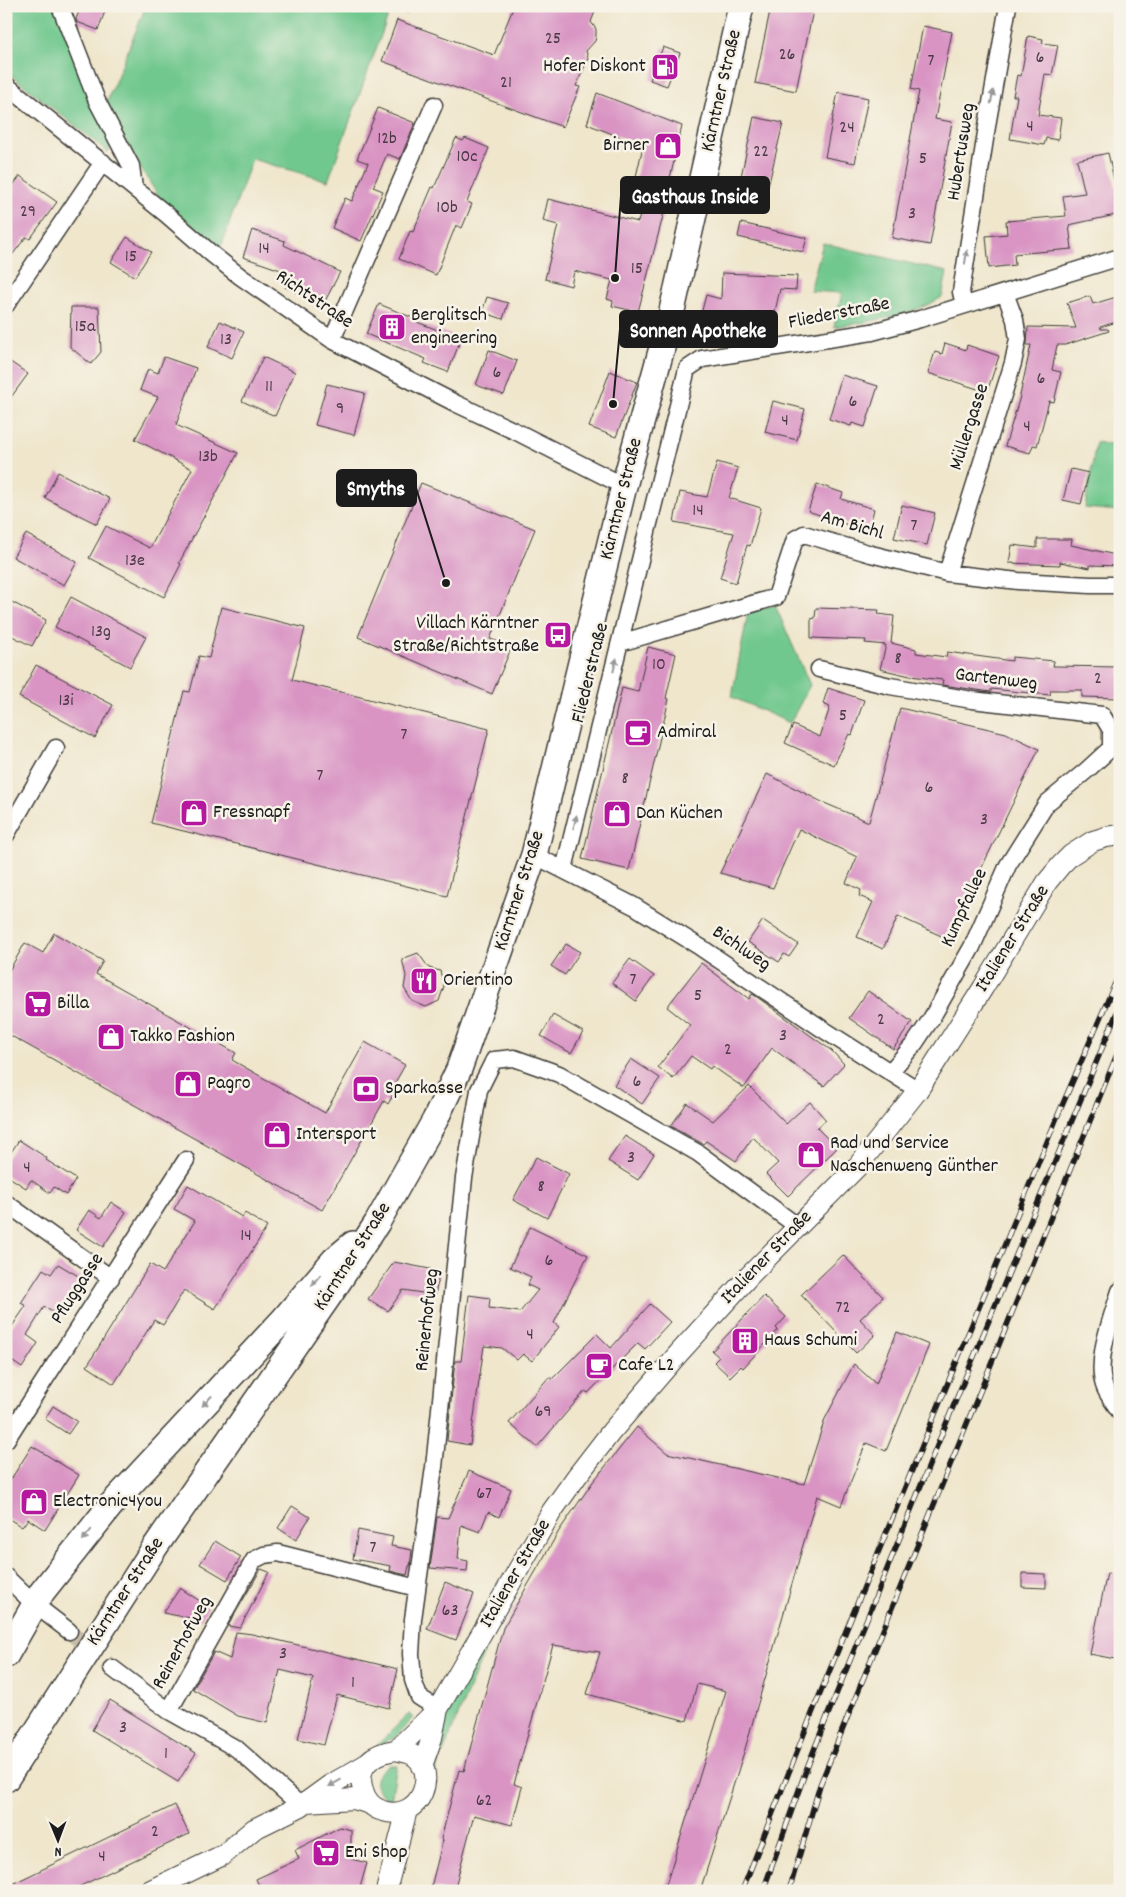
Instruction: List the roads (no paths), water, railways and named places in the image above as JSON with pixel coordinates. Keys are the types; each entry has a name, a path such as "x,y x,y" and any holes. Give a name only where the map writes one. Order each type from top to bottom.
{"main road":[{"name":"Kärntner Straße","path":"6,1779 155,1547 331,1293 377,1223 435,1120 459,1069 534,855 624,486 671,315 741,6"},
{"path":"6,1655 42,1592 111,1505 282,1320 334,1260 377,1223"}],"street":[{"path":"60,6 97,101 130,166 134,188"},
{"name":"Hubertusweg","path":"964,305 961,292 1008,6"},
{"name":"Richtstraße","path":"6,85 241,276 332,340 624,486"},
{"path":"332,340 434,105"},
{"path":"6,305 103,162"},
{"name":"Fliederstraße","path":"564,870 687,369 702,359 872,332 1120,257"},
{"name":"Müllergasse","path":"947,573 1013,363 1018,339 1015,320 1005,292"},
{"name":"Am Bichl","path":"620,643 776,597 795,539 804,534 871,554 947,573 1018,581 1120,585"},
{"name":"Gartenweg","path":"819,669 890,686 972,700 1102,715 1111,730 1111,748 1088,770"},
{"path":"6,835 56,748"},
{"name":"Kumpfallee","path":"891,1072 916,1043 931,1020 972,947 1008,865 1047,803 1088,770"},
{"name":"Italiener Straße","path":"303,1804 330,1785 365,1765 374,1756 396,1750 438,1710 552,1511 611,1432 679,1353 797,1226 857,1167 918,1090 948,1045 1052,876 1061,865 1080,849 1106,836 1120,835"},
{"name":"Bichlweg","path":"534,855 642,911 918,1090"},
{"name":"Reinerhofweg","path":"438,1710 419,1698 413,1680 411,1654 417,1588 434,1467 464,1178 479,1090 494,1060 514,1058 559,1074 698,1153 797,1226"},
{"name":"Pfluggasse","path":"6,1440 186,1160"},
{"path":"6,1203 111,1278"},
{"path":"1120,1291 1106,1336 1102,1368 1105,1388 1120,1412"},
{"name":"Reinerhofweg","path":"169,1711 254,1560 264,1555 278,1553 417,1588"},
{"path":"6,1577 34,1604 69,1631"},
{"path":"112,1668 169,1711 237,1749 303,1804"},
{"name":"Italiener Straße","path":"386,1891 397,1848 398,1812 417,1803 424,1790 425,1775 422,1766 432,1738 438,1710"},
{"path":"396,1750 411,1754 417,1758 422,1766"},
{"path":"365,1765 362,1775 364,1796 378,1810 398,1812"},
{"path":"149,1891 223,1855 254,1829 303,1804 354,1799 370,1804"}],"tunnel":[{"path":"69,1631 112,1668"}],"railway":[{"path":"742,1891 813,1711 1058,1115 1120,972"},
{"path":"763,1891 827,1717 941,1436 1120,1005"},
{"path":"789,1891 820,1785 1120,1047"}],"place":[{"name":"Hofer Diskont","path":"665,67"},
{"name":"Birner","path":"668,146"},
{"name":"Gasthaus Inside","path":"615,278"},
{"name":"Berglitsch engineering","path":"392,327"},
{"name":"Sonnen Apotheke","path":"613,404"},
{"name":"Smyths","path":"446,583"},
{"name":"Villach Kärntner Straße/Richtstraße","path":"558,635"},
{"name":"Admiral","path":"638,733"},
{"name":"Fressnapf","path":"194,813"},
{"name":"Dan Küchen","path":"617,814"},
{"name":"Orientino","path":"424,981"},
{"name":"Billa","path":"38,1004"},
{"name":"Takko Fashion","path":"111,1037"},
{"name":"Pagro","path":"188,1084"},
{"name":"Sparkasse","path":"366,1089"},
{"name":"Intersport","path":"277,1135"},
{"name":"Rad und Service Naschenweng Günther","path":"811,1155"},
{"name":"Haus Schumi","path":"745,1341"},
{"name":"Cafe L2","path":"599,1366"},
{"name":"Electronic4you","path":"34,1502"},
{"name":"Eni Shop","path":"326,1853"}]}
